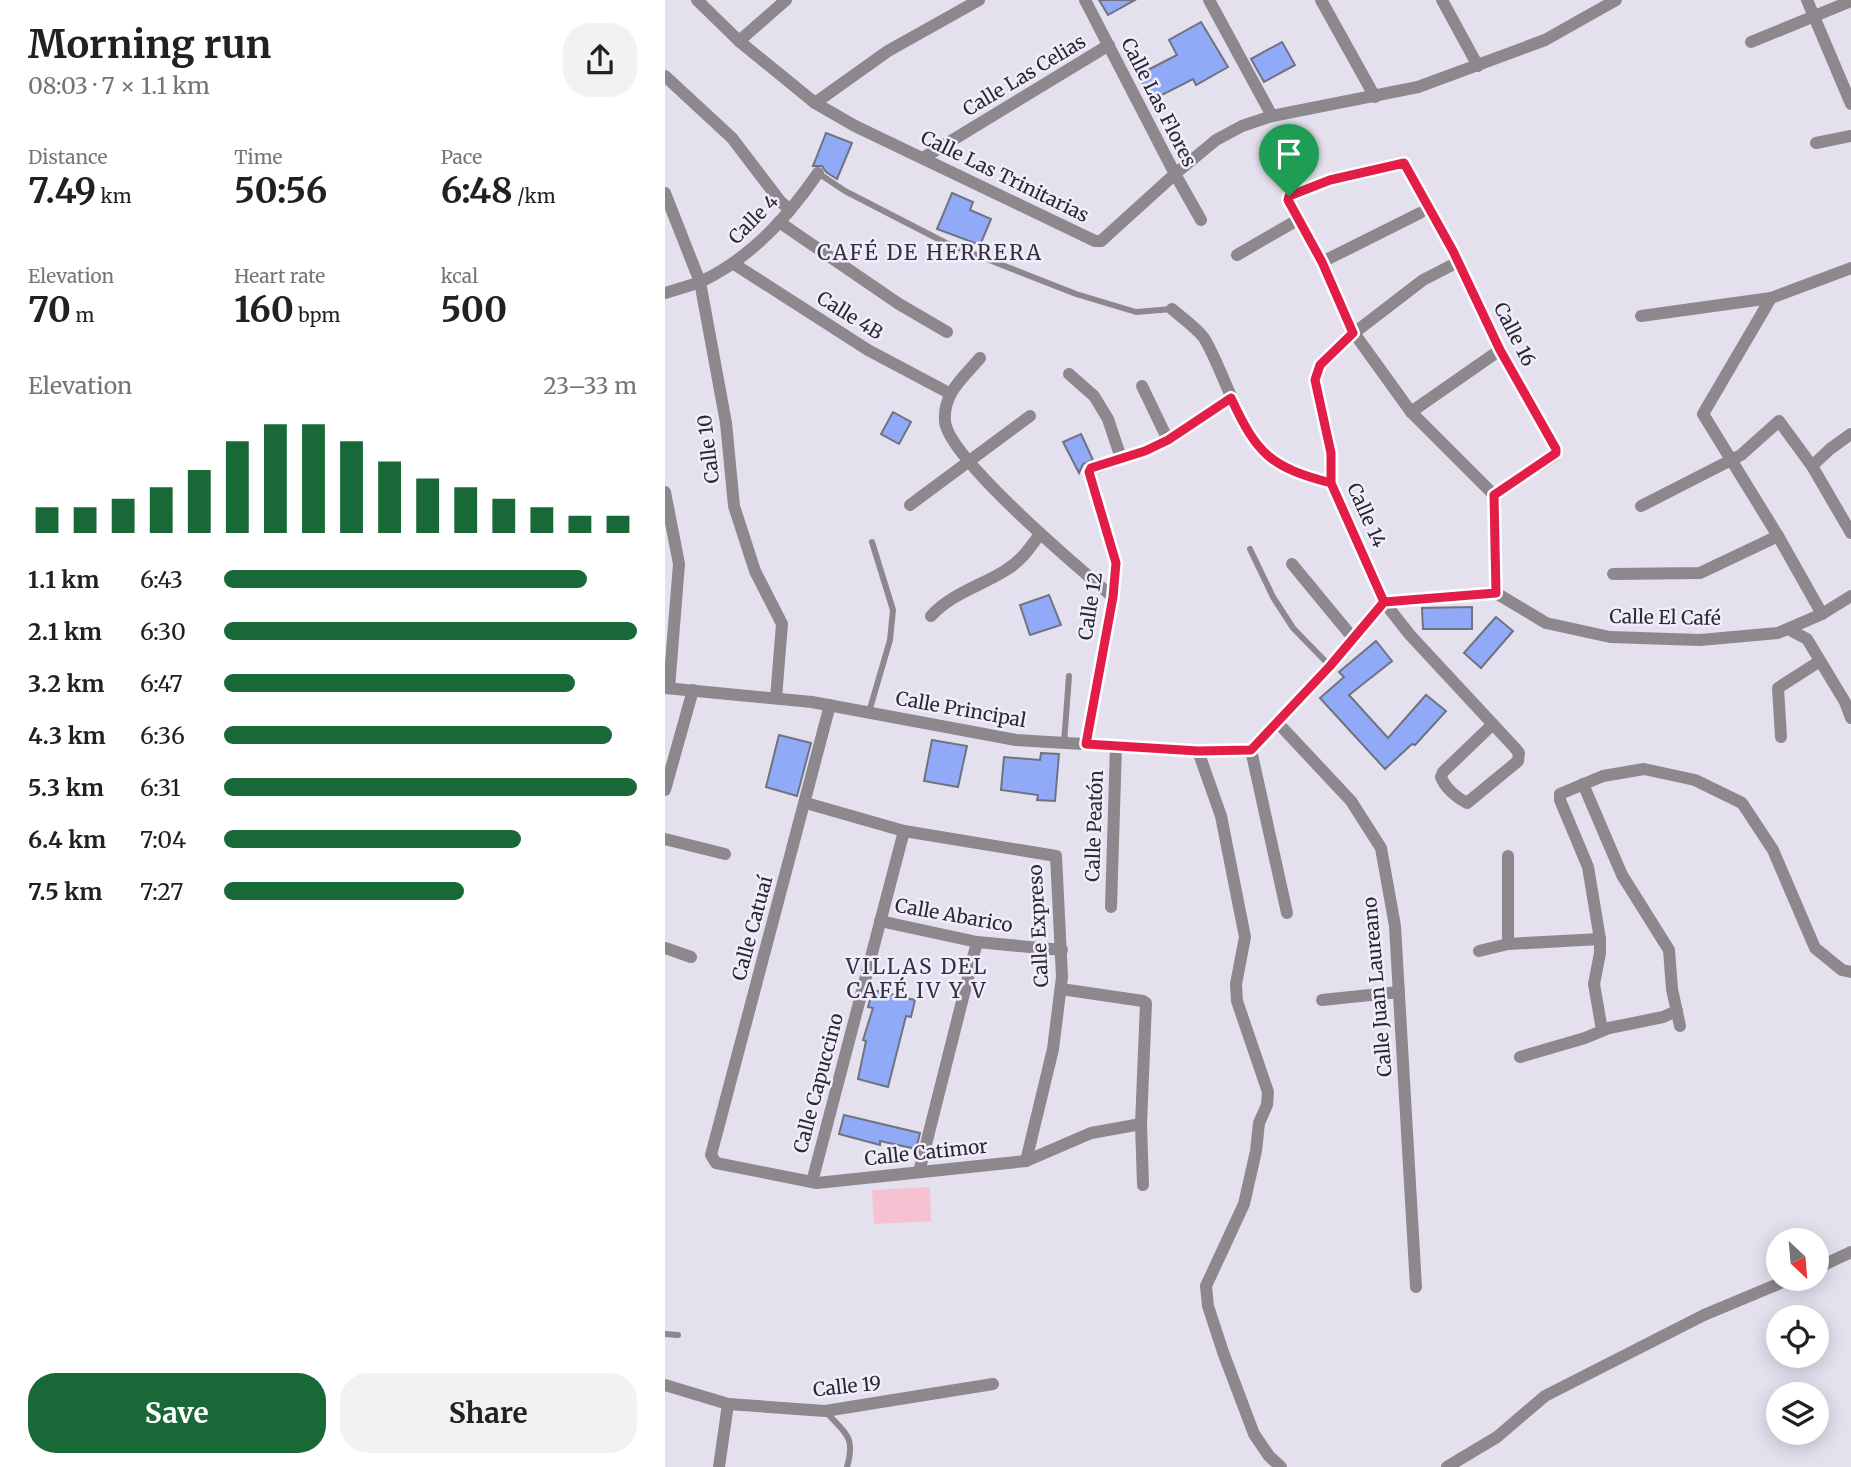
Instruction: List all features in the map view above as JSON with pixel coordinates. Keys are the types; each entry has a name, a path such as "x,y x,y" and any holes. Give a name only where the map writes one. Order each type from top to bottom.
{"street":[{"name":"Calle Las Trinitarias","path":"697,0 739,41 815,103 855,126 1095,241 1106,239 1175,174 1229,132 1272,116 1418,87 1545,40 1616,0"},
{"path":"739,41 786,0"},
{"path":"815,103 888,51 979,0"},
{"name":"Calle Las Flores","path":"1085,0 1201,220"},
{"path":"1209,0 1272,116"},
{"path":"1321,0 1375,97"},
{"path":"1443,0 1478,66"},
{"path":"1807,0 1851,104"},
{"path":"1751,42 1851,1"},
{"name":"Calle Las Celias","path":"923,158 1109,45"},
{"path":"665,76 732,138 780,201 790,210"},
{"path":"1816,143 1851,135"},
{"name":"Calle 16","path":"1299,219 1288,200 1289,196 1330,180 1401,163 1406,165 1458,262 1500,350 1556,449 1554,456 1494,495"},
{"name":"Calle 4","path":"665,293 700,282 734,264 779,222 818,173"},
{"name":"Calle 10","path":"665,193 700,282 726,423 734,506 755,571 782,624 776,698"},
{"path":"1322,262 1420,213"},
{"path":"1237,255 1299,219 1322,262 1353,333 1411,412 1494,495 1496,593 1384,602 1330,666 1251,750 1286,913"},
{"path":"779,222 898,304 947,332"},
{"name":"Calle 14","path":"1458,262 1423,280 1353,333 1320,365 1315,380 1331,453 1331,483 1384,602 1410,635 1493,724 1515,748 1519,754 1518,761 1467,803 1461,800 1441,777 1493,724"},
{"name":"Calle 4B","path":"734,264 868,350 949,393"},
{"path":"1641,316 1771,298 1851,268"},
{"path":"1771,298 1703,414 1822,614"},
{"path":"1172,309 1203,337 1245,428 1257,446 1269,458 1306,476 1331,483"},
{"path":"1411,412 1500,350"},
{"path":"980,358 949,393 944,424 951,438 968,461 1040,534 1113,597"},
{"path":"1069,374 1094,396 1108,419 1121,458"},
{"path":"1142,386 1168,440"},
{"name":"Calle 12","path":"1086,744 1113,597 1116,563 1089,470 1145,451 1168,440 1231,398"},
{"path":"910,505 1030,416"},
{"path":"1641,506 1741,455 1780,421 1812,467 1851,533"},
{"path":"1812,467 1830,449 1851,434"},
{"path":"665,492 679,564 667,688"},
{"path":"931,616 959,593 1007,570 1023,557 1040,534"},
{"path":"1613,574 1699,573 1778,536"},
{"path":"1292,564 1353,638"},
{"name":"Calle El Café","path":"1496,593 1546,623 1610,637 1700,640 1778,633 1822,614 1851,596"},
{"path":"1788,629 1807,639 1845,702 1851,718"},
{"path":"1781,737 1778,688 1820,661"},
{"name":"Calle Principal","path":"667,688 830,705 1016,740 1198,751 1251,750"},
{"path":"665,790 693,690"},
{"name":"Calle Catuaí","path":"713,1160 711,1155 830,705"},
{"name":"Calle Juan Laureano","path":"1277,723 1351,801 1381,848 1395,926 1416,1287"},
{"name":"Calle Peatón","path":"1111,907 1116,746"},
{"path":"1198,751 1221,816 1245,937 1236,984 1237,1001 1268,1092 1244,1204 1206,1286 1208,1306 1254,1434 1269,1456 1281,1467"},
{"path":"1602,1030 1594,984 1600,939 1588,867 1560,800 1560,794 1603,776 1644,769 1695,780 1742,803 1773,850 1815,947 1842,970 1851,972"},
{"path":"1583,784 1622,875 1669,950 1679,1026"},
{"name":"Calle Expreso","path":"806,803 904,831 1056,856 1062,950 1061,989 1053,1049 1026,1161"},
{"name":"Calle Capuccino","path":"812,1182 904,831"},
{"path":"665,839 725,854"},
{"path":"1508,856 1508,944"},
{"name":"Calle Abarico","path":"880,921 977,942 1062,950"},
{"path":"1479,951 1508,944 1600,939"},
{"path":"919,1172 977,942"},
{"path":"665,948 691,957"},
{"path":"1061,989 1143,1000 1146,1003 1141,1124 1143,1185"},
{"path":"1322,1000 1399,992"},
{"path":"1520,1057 1585,1038 1602,1030 1663,1017 1677,1011"},
{"name":"Calle Catimor","path":"713,1160 716,1163 812,1182 1026,1161 1091,1133 1141,1124"},
{"path":"1829,1262 1851,1252"},
{"path":"1447,1467 1497,1437 1545,1396 1704,1315 1766,1289"},
{"name":"Calle 19","path":"665,1385 728,1404 825,1411 993,1384"},
{"path":"719,1467 728,1404"}],"lane":[{"path":"818,173 845,191 946,243 1076,294 1136,312 1172,309"},
{"path":"869,712 890,640 893,610 872,542"},
{"path":"1250,549 1273,597 1293,628 1330,666"},
{"path":"1064,743 1069,677"},
{"path":"665,1334 678,1335"},
{"path":"825,1411 847,1433 850,1446 847,1467"}],"shaded area":[{"path":"930,1187 931,1221 874,1224 872,1190"}],"building":[{"path":"1099,0 1135,0 1108,15"},
{"path":"1201,22 1228,67 1196,85 1193,79 1152,100 1138,75 1177,55 1169,40"},
{"path":"1282,42 1295,65 1264,82 1251,59"},
{"path":"826,133 852,143 837,179 822,166 813,166"},
{"path":"952,193 973,202 970,210 991,219 980,245 937,229"},
{"path":"893,412 911,422 899,444 881,434"},
{"path":"1081,434 1093,460 1083,464 1079,473 1063,442"},
{"path":"1049,595 1061,625 1030,635 1020,605"},
{"path":"1472,607 1472,629 1423,629 1422,608"},
{"path":"1496,617 1513,631 1481,668 1464,653"},
{"path":"1376,641 1392,661 1349,695 1388,738 1426,695 1446,711 1415,745 1412,744 1385,769 1320,698 1344,677 1339,672"},
{"path":"779,735 811,743 797,796 766,787"},
{"path":"932,740 967,746 958,787 924,781"},
{"path":"1041,753 1059,754 1055,801 1037,800 1038,795 1001,790 1004,757 1040,760"},
{"path":"873,990 915,1000 911,1017 906,1016 888,1087 858,1079 866,1041 863,1040 873,1008 868,1007"},
{"path":"844,1115 920,1133 916,1149 880,1141 880,1145 839,1134"}],"district":[{"name":"CAFÉ DE HERRERA","path":"930,253"},
{"name":"VILLAS DEL CAFÉ IV Y V","path":"917,979"}],"route":[{"path":"1289,196 1288,200 1322,262 1353,333 1320,365 1315,380 1331,453 1331,483 1384,602 1330,666 1251,750 1198,751 1086,744 1113,597 1116,563 1089,472 1091,468 1145,451 1168,440 1231,398 1245,428 1269,458 1306,476 1331,483 1357,542 1384,602 1496,593 1494,495 1556,453 1500,350 1453,251 1404,163 1330,180 1289,196"}]}
